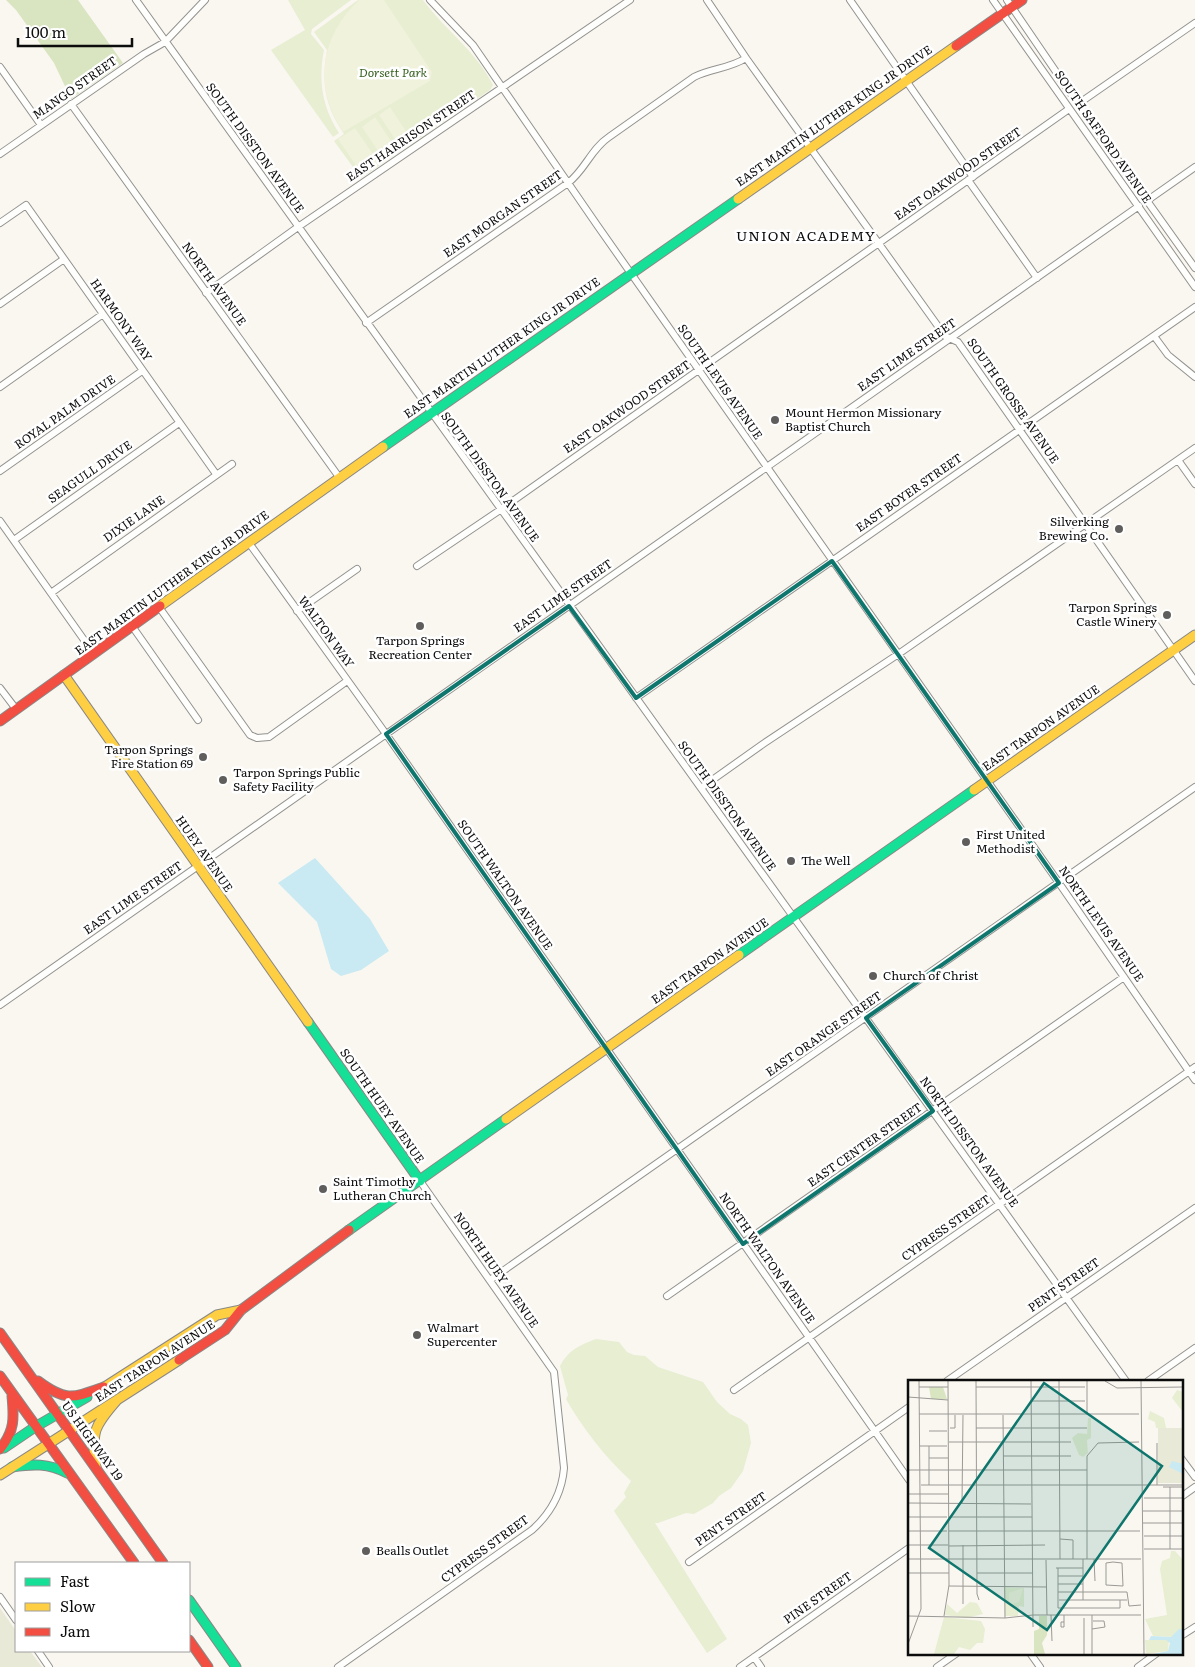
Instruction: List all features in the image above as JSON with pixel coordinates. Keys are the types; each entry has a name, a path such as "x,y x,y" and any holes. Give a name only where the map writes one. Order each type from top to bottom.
{"main road":[{"name":"EAST MARTIN LUTHER KING JR DRIVE","path":"0,721 339,477 432,414 1003,13 1009,4 1022,0"},
{"name":"EAST TARPON AVENUE","path":"0,1474 69,1432 225,1330 241,1310 313,1256 1195,635"},
{"name":"HUEY AVENUE","path":"64,675 324,1045"},
{"name":"SOUTH HUEY AVENUE","path":"324,1045 420,1181"},
{"name":"EAST TARPON AVENUE","path":"0,1450 35,1426 104,1387 217,1315 241,1310"},
{"name":"US HIGHWAY 19","path":"0,1333 162,1562"},
{"path":"0,1376 133,1562"},
{"path":"31,1377 56,1393 72,1397 104,1387"},
{"path":"0,1450 13,1429 12,1393"},
{"path":"97,1469 93,1445 94,1432 97,1422 117,1400"},
{"path":"12,1467 42,1462 56,1466 71,1477"},
{"path":"190,1601 236,1667"},
{"path":"190,1641 208,1667"}],"street":[{"name":"SOUTH DISSTON AVENUE","path":"136,0 793,917"},
{"name":"MANGO STREET","path":"0,154 144,54 165,42 205,0"},
{"name":"SOUTH LEVIS AVENUE","path":"430,0 472,45 987,782"},
{"name":"EAST HARRISON STREET","path":"206,293 630,0"},
{"name":"SOUTH GROSSE AVENUE","path":"707,0 746,58 945,336 958,342 1195,680"},
{"path":"850,0 1037,278"},
{"name":"SOUTH SAFFORD AVENUE","path":"993,0 1195,287"},
{"name":"SOUTH SAFFORD AVENUE","path":"1009,4 1195,268"},
{"path":"1078,104 1195,23"},
{"name":"EAST MORGAN STREET","path":"366,323 568,183 580,173 593,151 603,140 694,77 704,72 734,65 746,58"},
{"path":"0,67 41,125"},
{"name":"NORTH AVENUE","path":"71,104 339,477"},
{"name":"EAST OAKWOOD STREET","path":"417,566 500,510 1069,109"},
{"path":"1148,200 1195,167"},
{"name":"HARMONY WAY","path":"0,224 26,205 216,474"},
{"name":"EAST LIME STREET","path":"0,1005 1139,206"},
{"path":"0,304 64,259"},
{"name":"EAST BOYER STREET","path":"636,698 1195,307"},
{"path":"0,387 103,314"},
{"path":"1154,336 1168,355 1195,377"},
{"name":"ROYAL PALM DRIVE","path":"0,471 142,370"},
{"name":"SEAGULL DRIVE","path":"14,540 179,423"},
{"path":"701,788 897,655 1195,448"},
{"path":"1178,460 1195,484"},
{"name":"DIXIE LANE","path":"50,592 232,464"},
{"path":"0,521 94,654"},
{"name":"WALTON WAY","path":"248,543 386,734"},
{"path":"297,611 357,569"},
{"path":"159,607 250,735 256,738 268,737 274,734 347,681"},
{"path":"132,626 198,720"},
{"path":"0,688 16,710"},
{"name":"SOUTH WALTON AVENUE","path":"386,734 606,1048"},
{"name":"NORTH LEVIS AVENUE","path":"987,782 1195,1080"},
{"name":"EAST ORANGE STREET","path":"490,1280 1195,787"},
{"name":"NORTH DISSTON AVENUE","path":"793,917 1125,1380"},
{"name":"EAST CENTER STREET","path":"667,1296 1124,977"},
{"name":"NORTH WALTON AVENUE","path":"606,1048 908,1479"},
{"name":"CYPRESS STREET","path":"734,1390 1195,1067"},
{"name":"NORTH HUEY AVENUE","path":"420,1181 554,1372"},
{"name":"PENT STREET","path":"948,1380 1195,1208"},
{"path":"1149,1380 1195,1348"},
{"name":"CYPRESS STREET","path":"338,1667 532,1530 548,1514 558,1495 564,1468 554,1372"},
{"name":"PENT STREET","path":"689,1562 908,1408"},
{"path":"1182,1459 1195,1477"},
{"path":"1182,1496 1195,1487"},
{"name":"PINE STREET","path":"740,1667 908,1549"},
{"path":"0,1597 15,1619"},
{"path":"1182,1635 1195,1627"},
{"path":"39,1652 49,1667"},
{"path":"937,1667 956,1654"},
{"path":"1031,1654 1040,1667"},
{"path":"1138,1667 1156,1654"},
{"path":"754,1657 761,1667"}],"highlighted area":[{"path":"832,561 1059,883 866,1018 933,1111 743,1244 386,734 569,606 636,698"}],"green space":[{"path":"6,0 78,0 123,63 71,99 54,63 16,10"},
{"path":"288,0 351,0 312,29 311,34 324,50 321,72 323,93 333,123 339,133 333,137 271,50 305,30"},
{"name":"Dorsett Park","path":"358,0 423,0 469,51 493,85 490,90 361,178 334,141 344,134 332,114 326,94 324,73 327,50 314,32"},
{"path":"359,0 384,0 432,72 430,81 343,132 333,115 327,97 325,63 336,29"},
{"path":"390,107 406,131 395,139 379,115"},
{"path":"375,117 391,141 378,151 362,127"},
{"path":"355,128 378,161 361,173 338,139"},
{"path":"596,1339 619,1342 627,1352 645,1356 658,1367 703,1382 717,1402 730,1414 748,1425 751,1443 743,1471 731,1488 719,1496 713,1503 694,1514 686,1513 655,1523 727,1639 707,1653 614,1511 626,1497 624,1493 631,1481 595,1442 566,1399 568,1395 560,1366 563,1360 575,1349"},
{"path":"0,1608 15,1630 15,1652 31,1652 42,1667 0,1667"}],"water":[{"path":"315,858 370,919 389,951 361,970 341,976 331,969 317,922 278,883"}],"traffic: fast":[{"path":"383,447 738,199"},
{"path":"739,955 974,790"},
{"path":"308,1022 420,1181"},
{"path":"349,1230 506,1119"},
{"path":"4,1448 35,1427 87,1397"},
{"path":"12,1467 40,1465 53,1467 67,1473"},
{"path":"190,1601 236,1667"}],"traffic: slow":[{"path":"738,199 956,46"},
{"path":"160,606 383,447"},
{"path":"974,790 1195,635"},
{"path":"64,675 308,1022"},
{"path":"506,1119 739,955"},
{"path":"100,1390 217,1315 241,1310"},
{"path":"0,1475 179,1360"},
{"path":"96,1467 94,1445 96,1430 103,1417 117,1400"}],"traffic: jam":[{"path":"956,46 1022,0"},
{"path":"0,721 160,606"},
{"path":"179,1360 225,1330 241,1310 349,1230"},
{"path":"0,1333 162,1562"},
{"path":"0,1376 133,1562"},
{"path":"38,1381 56,1392 70,1396 85,1394 104,1387"},
{"path":"0,1449 11,1430 12,1396"},
{"path":"190,1641 208,1667"}],"place":[{"name":"Mount Hermon Missionary Baptist Church","path":"775,420"},
{"name":"Silverking Brewing Co.","path":"1119,529"},
{"name":"Tarpon Springs Castle Winery","path":"1167,615"},
{"name":"Tarpon Springs Recreation Center","path":"420,626"},
{"name":"Tarpon Springs Fire Station 69","path":"203,757"},
{"name":"Tarpon Springs Public Safety Facility","path":"223,780"},
{"name":"First United Methodist","path":"966,842"},
{"name":"The Well","path":"791,861"},
{"name":"Church of Christ","path":"873,976"},
{"name":"Saint Timothy Lutheran Church","path":"323,1189"},
{"name":"Walmart Supercenter","path":"417,1335"},
{"name":"Bealls Outlet","path":"366,1551"}],"district":[{"name":"UNION ACADEMY","path":"806,236"}]}
